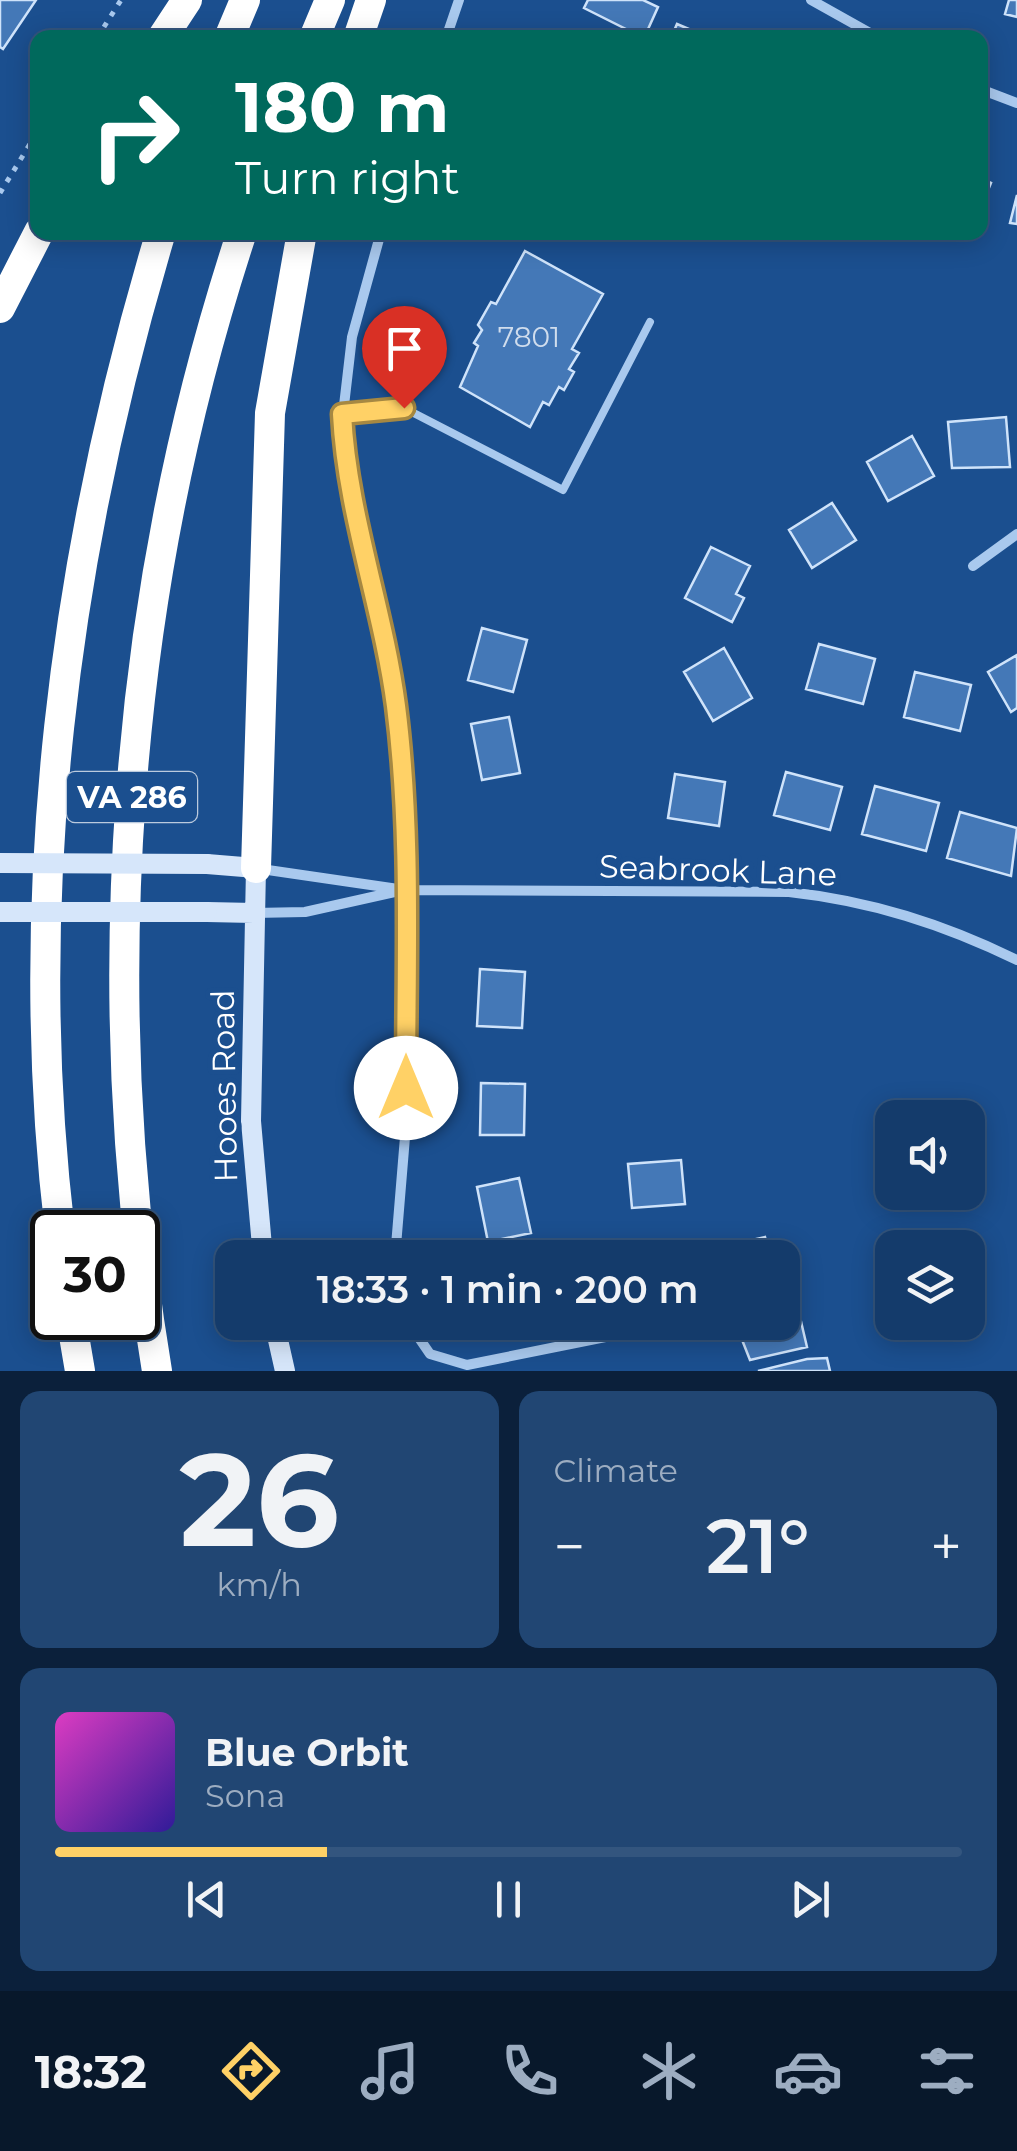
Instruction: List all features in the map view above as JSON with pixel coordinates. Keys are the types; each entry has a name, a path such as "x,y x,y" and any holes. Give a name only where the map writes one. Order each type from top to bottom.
{"highway":[{"path":"167,30 187,0"},
{"path":"232,30 245,0"},
{"path":"317,30 330,0"},
{"path":"361,30 371,0"},
{"path":"0,308 35,240"},
{"name":"VA 286","path":"59,1210 47,977 58,730 101,456 158,240"},
{"name":"VA 286","path":"157,1371 142,1262 126,1055 130,819 146,657 170,504 208,340 239,240"},
{"path":"256,868 270,413 280,336 300,240"},
{"path":"75,1340 80,1371"}],"main road":[{"path":"0,863 207,864 256,868"},
{"name":"Hooes Road","path":"256,868 251,1121 261,1240"},
{"path":"0,912 254,912"},
{"path":"278,1340 285,1371"}],"street":[{"path":"449,30 459,0"},
{"path":"810,0 864,30"},
{"path":"988,92 1017,103"},
{"path":"379,240 352,337 342,414 352,499 396,707 405,890 406,1125 397,1240"},
{"path":"973,566 1017,534"},
{"name":"Seabrook Lane","path":"256,868 305,872 405,890 559,888 822,896 892,910 958,931 1017,960"},
{"name":"Seabrook Lane","path":"254,912 304,912 405,890"},
{"path":"420,1340 430,1354 466,1364 588,1340"}],"lane":[{"path":"342,414 404,408 563,490 650,322"}],"path":[{"path":"102,30 121,0"},
{"path":"0,193 30,144"}],"building":[{"path":"0,0 36,0 3,49 0,47"},
{"path":"588,0 643,0 658,7 648,30 628,30 584,8"},
{"path":"1009,0 1017,0 1017,17 1005,14"},
{"path":"1017,195 1017,224 1010,223"},
{"path":"525,251 603,294 572,349 579,353 569,369 574,372 549,405 543,402 530,427 460,387 478,346 474,343 482,330 478,325 491,302 496,304"},
{"path":"1006,417 1010,467 952,468 948,422"},
{"path":"912,436 934,476 888,501 867,462"},
{"path":"832,503 856,540 812,568 789,530"},
{"path":"711,547 750,566 736,594 744,598 732,622 685,598"},
{"path":"482,628 527,640 513,692 468,680"},
{"path":"819,644 875,659 863,704 806,689"},
{"path":"724,648 752,698 713,721 684,672"},
{"path":"1017,655 1017,708 1011,712 988,672"},
{"path":"915,672 971,685 960,731 904,717"},
{"path":"509,717 520,773 482,780 471,724"},
{"path":"786,772 842,787 830,830 774,815"},
{"path":"675,774 725,782 719,826 668,818"},
{"path":"875,786 939,803 926,851 862,834"},
{"path":"960,812 1017,828 1011,876 947,858"},
{"path":"480,969 525,972 522,1028 477,1026"},
{"path":"481,1083 525,1084 524,1135 480,1135"},
{"path":"681,1160 685,1204 632,1208 628,1164"},
{"path":"519,1178 531,1233 488,1240 477,1187"},
{"path":"800,1317 807,1347 750,1360 742,1340 800,1340"},
{"path":"827,1358 830,1371 758,1371 807,1359"}],"route":[{"path":"404,408 342,414 346,470 392,672 401,745 406,1088"}]}
